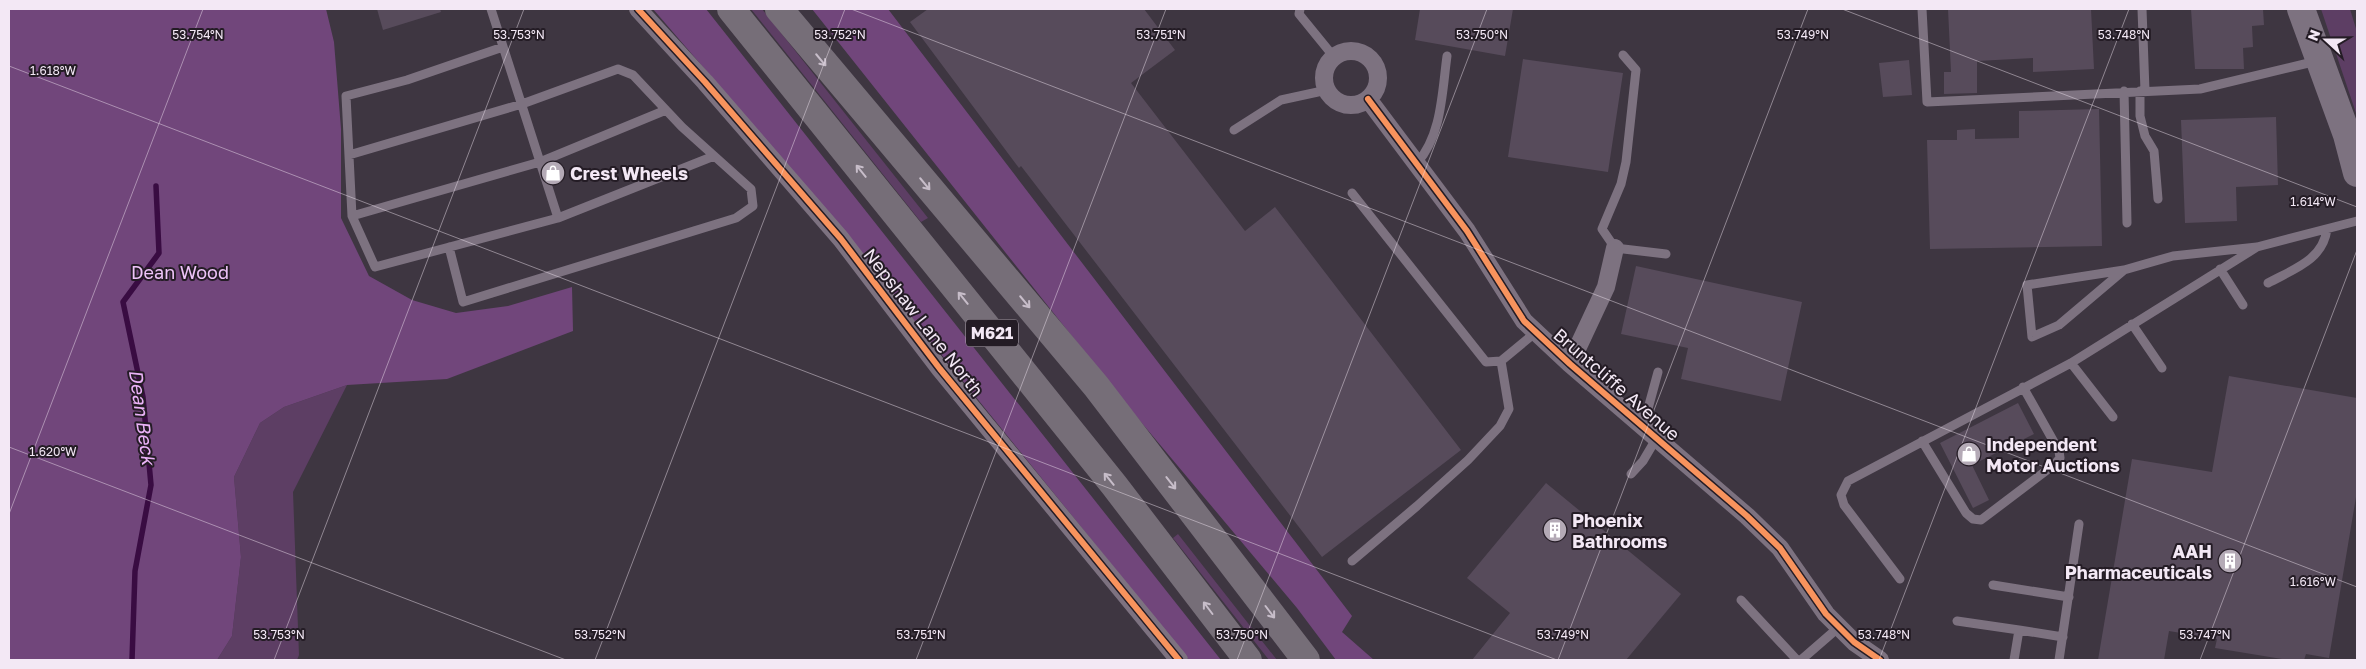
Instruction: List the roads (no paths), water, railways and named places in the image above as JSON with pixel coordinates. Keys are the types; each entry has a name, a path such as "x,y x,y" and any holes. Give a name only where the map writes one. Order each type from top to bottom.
{"highway":[{"name":"M621","path":"731,9 1114,485 1248,660"},
{"name":"M621","path":"779,9 1096,386 1306,660"}],"main road":[{"path":"2301,9 2320,60 2352,132 2357,174"}],"street":[{"name":"Nepshaw Lane North","path":"638,9 705,82 841,239 940,369 1179,660"},
{"path":"1354,51 1364,54 1378,70 1378,81 1375,91 1368,99 1359,104 1348,105 1338,102 1327,90 1324,75 1327,65 1334,57 1343,52 1354,51"},
{"name":"Bruntcliffe Avenue","path":"1368,99 1467,231 1524,321 1570,364 1747,516 1780,548 1826,614 1854,642 1880,660"},
{"path":"1570,364 1606,287 1615,248"}],"lane":[{"path":"491,9 558,218"},
{"path":"1300,9 1299,14 1334,57"},
{"path":"1922,9 1927,102 2124,91 2200,89 2320,60"},
{"path":"2142,9 2142,91 2140,116 2145,136 2154,151 2158,198"},
{"path":"503,47 407,80 346,96 352,216 374,267 558,218 714,156"},
{"path":"1623,55 1636,70 1626,162 1621,184 1602,230 1615,248 1666,254"},
{"path":"1416,163 1428,151 1435,134 1448,56"},
{"path":"349,155 522,104 618,69 633,75 682,127 751,189 752,206 736,218 463,302 449,247"},
{"path":"1234,130 1281,100 1327,90"},
{"path":"2124,91 2127,224"},
{"path":"352,216 540,162 666,110"},
{"path":"1352,193 1486,362 1502,361 1536,332"},
{"path":"2124,270 2058,324 2032,337 2027,285 2124,270 2173,256 2257,247 2357,220"},
{"path":"2268,283 2312,259 2326,240 2328,229"},
{"path":"1900,578 1844,505 1841,495 1848,481 2022,387 2071,364 2257,247"},
{"path":"2220,269 2243,304"},
{"path":"2132,324 2162,368"},
{"path":"1352,561 1468,460 1500,426 1509,409 1502,361"},
{"path":"2071,364 2113,417"},
{"path":"1631,474 1643,462 1650,433 1658,372"},
{"path":"1922,441 1966,513 1973,519 1981,520 2055,464 2060,458 2059,450 2022,387"},
{"path":"2059,660 2079,524"},
{"path":"1993,586 2069,597"},
{"path":"1742,600 1798,660"},
{"path":"1956,621 2062,637"},
{"path":"1802,660 1839,628"},
{"path":"2014,660 2018,630"}],"waterway":[{"name":"Dean Beck","path":"132,660 135,571 151,485 143,397 123,302 159,253 156,186"}],"place":[{"name":"Crest Wheels","path":"553,173"},
{"name":"Independent Motor Auctions","path":"1969,454"},
{"name":"Phoenix Bathrooms","path":"1555,530"},
{"name":"AAH Pharmaceuticals","path":"2230,561"}],"park label":[{"name":"Dean Wood","path":"180,272"}]}
